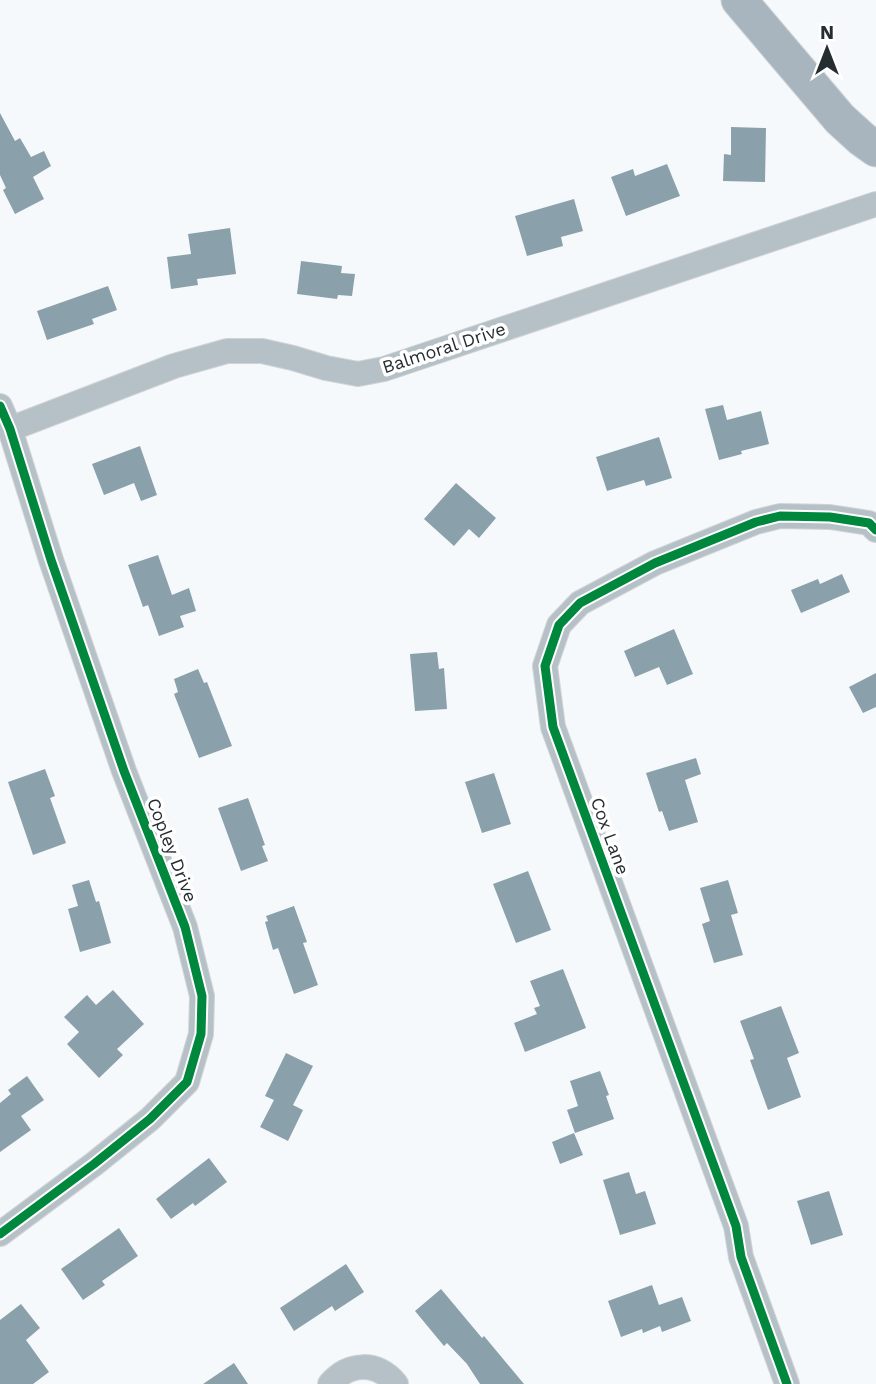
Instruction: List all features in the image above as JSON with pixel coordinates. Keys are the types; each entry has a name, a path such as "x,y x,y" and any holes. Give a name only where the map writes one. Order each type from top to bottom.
{"street":[{"path":"739,0 840,119 876,149"},
{"name":"Balmoral Drive","path":"10,429 174,366 227,351 262,351 358,374 384,369 876,204"},
{"name":"Copley Drive","path":"0,406 111,731 185,927 202,996 201,1034 187,1082 150,1119 0,1234"},
{"name":"Cox Lane","path":"787,1384 741,1257 736,1226 553,727 545,666 559,625 580,603 667,558 756,522 780,516 830,517 869,523 876,530"},
{"path":"330,1384 336,1377 351,1369 368,1367 384,1373 396,1384"}],"building":[{"path":"0,113 15,141 20,138 31,157 44,151 51,166 33,177 44,199 15,214 3,190 6,188 0,175"},
{"path":"731,127 766,128 765,182 723,181 724,154 731,155"},
{"path":"667,164 680,196 626,216 611,177 633,169 635,176"},
{"path":"574,199 583,231 561,237 563,246 527,256 515,216"},
{"path":"230,228 236,274 197,279 198,285 171,289 167,257 191,254 188,234"},
{"path":"301,261 342,266 341,273 355,274 352,296 338,295 337,299 297,294"},
{"path":"108,286 117,310 92,319 94,324 47,340 37,311"},
{"path":"723,405 727,420 761,411 769,444 719,460 705,409"},
{"path":"659,437 672,478 646,486 644,480 607,491 596,457"},
{"path":"140,446 157,495 141,501 134,483 104,495 92,464"},
{"path":"456,483 496,518 479,538 469,529 454,546 424,519"},
{"path":"158,555 172,595 189,588 196,611 180,616 184,627 159,636 148,605 143,607 128,565"},
{"path":"842,574 850,592 801,613 791,590 818,579 820,584"},
{"path":"674,629 693,674 667,685 659,667 635,677 624,651"},
{"path":"437,652 439,669 444,668 447,709 415,711 410,654"},
{"path":"198,669 204,683 207,682 232,746 199,758 174,694 178,692 174,679"},
{"path":"876,673 876,707 863,713 849,687"},
{"path":"696,758 701,774 685,780 698,822 669,831 662,811 659,812 646,773"},
{"path":"45,769 55,796 50,798 66,843 33,855 8,782"},
{"path":"494,773 511,824 482,833 465,782"},
{"path":"248,798 268,861 241,871 218,808"},
{"path":"528,871 551,930 516,943 493,884"},
{"path":"89,880 96,902 99,901 111,943 80,952 68,909 78,906 72,885"},
{"path":"728,880 738,913 731,915 743,955 714,963 702,924 710,921 700,888"},
{"path":"294,906 307,942 303,943 318,985 294,994 278,948 273,950 265,922 268,921 266,916"},
{"path":"563,969 586,1028 525,1052 514,1023 537,1014 534,1008 540,1006 530,981"},
{"path":"113,990 144,1024 117,1049 123,1055 99,1078 67,1044 79,1032 64,1017 87,995 96,1005"},
{"path":"781,1006 799,1053 787,1058 801,1097 768,1110 750,1060 754,1059 740,1021"},
{"path":"286,1053 313,1066 293,1105 303,1110 288,1141 260,1127 274,1100 265,1096"},
{"path":"600,1071 614,1119 575,1133 567,1110 578,1106 570,1081"},
{"path":"27,1076 44,1100 21,1116 31,1130 0,1152 0,1103 11,1094 8,1090"},
{"path":"574,1133 583,1155 560,1164 552,1142"},
{"path":"209,1158 227,1182 195,1206 193,1203 171,1219 156,1199"},
{"path":"629,1172 636,1194 645,1191 656,1224 620,1235 603,1180"},
{"path":"829,1191 843,1235 811,1245 797,1201"},
{"path":"119,1228 138,1256 102,1281 105,1285 83,1300 61,1269"},
{"path":"346,1264 364,1292 335,1311 332,1306 294,1331 280,1308"},
{"path":"652,1285 659,1305 682,1297 691,1321 662,1332 660,1326 643,1333 642,1329 621,1337 608,1301"},
{"path":"441,1289 524,1384 480,1384 467,1364 447,1343 444,1346 415,1311"},
{"path":"21,1304 40,1328 26,1340 49,1372 33,1384 0,1384 0,1320"},
{"path":"234,1363 248,1384 203,1384"}],"cycle path":[{"path":"0,406 124,771 185,927 202,996 201,1034 187,1082 150,1119 0,1234"},
{"path":"787,1384 741,1257 736,1226 553,727 545,666 559,625 580,603 655,563 756,522 780,516 830,517 869,523 876,530"}]}
